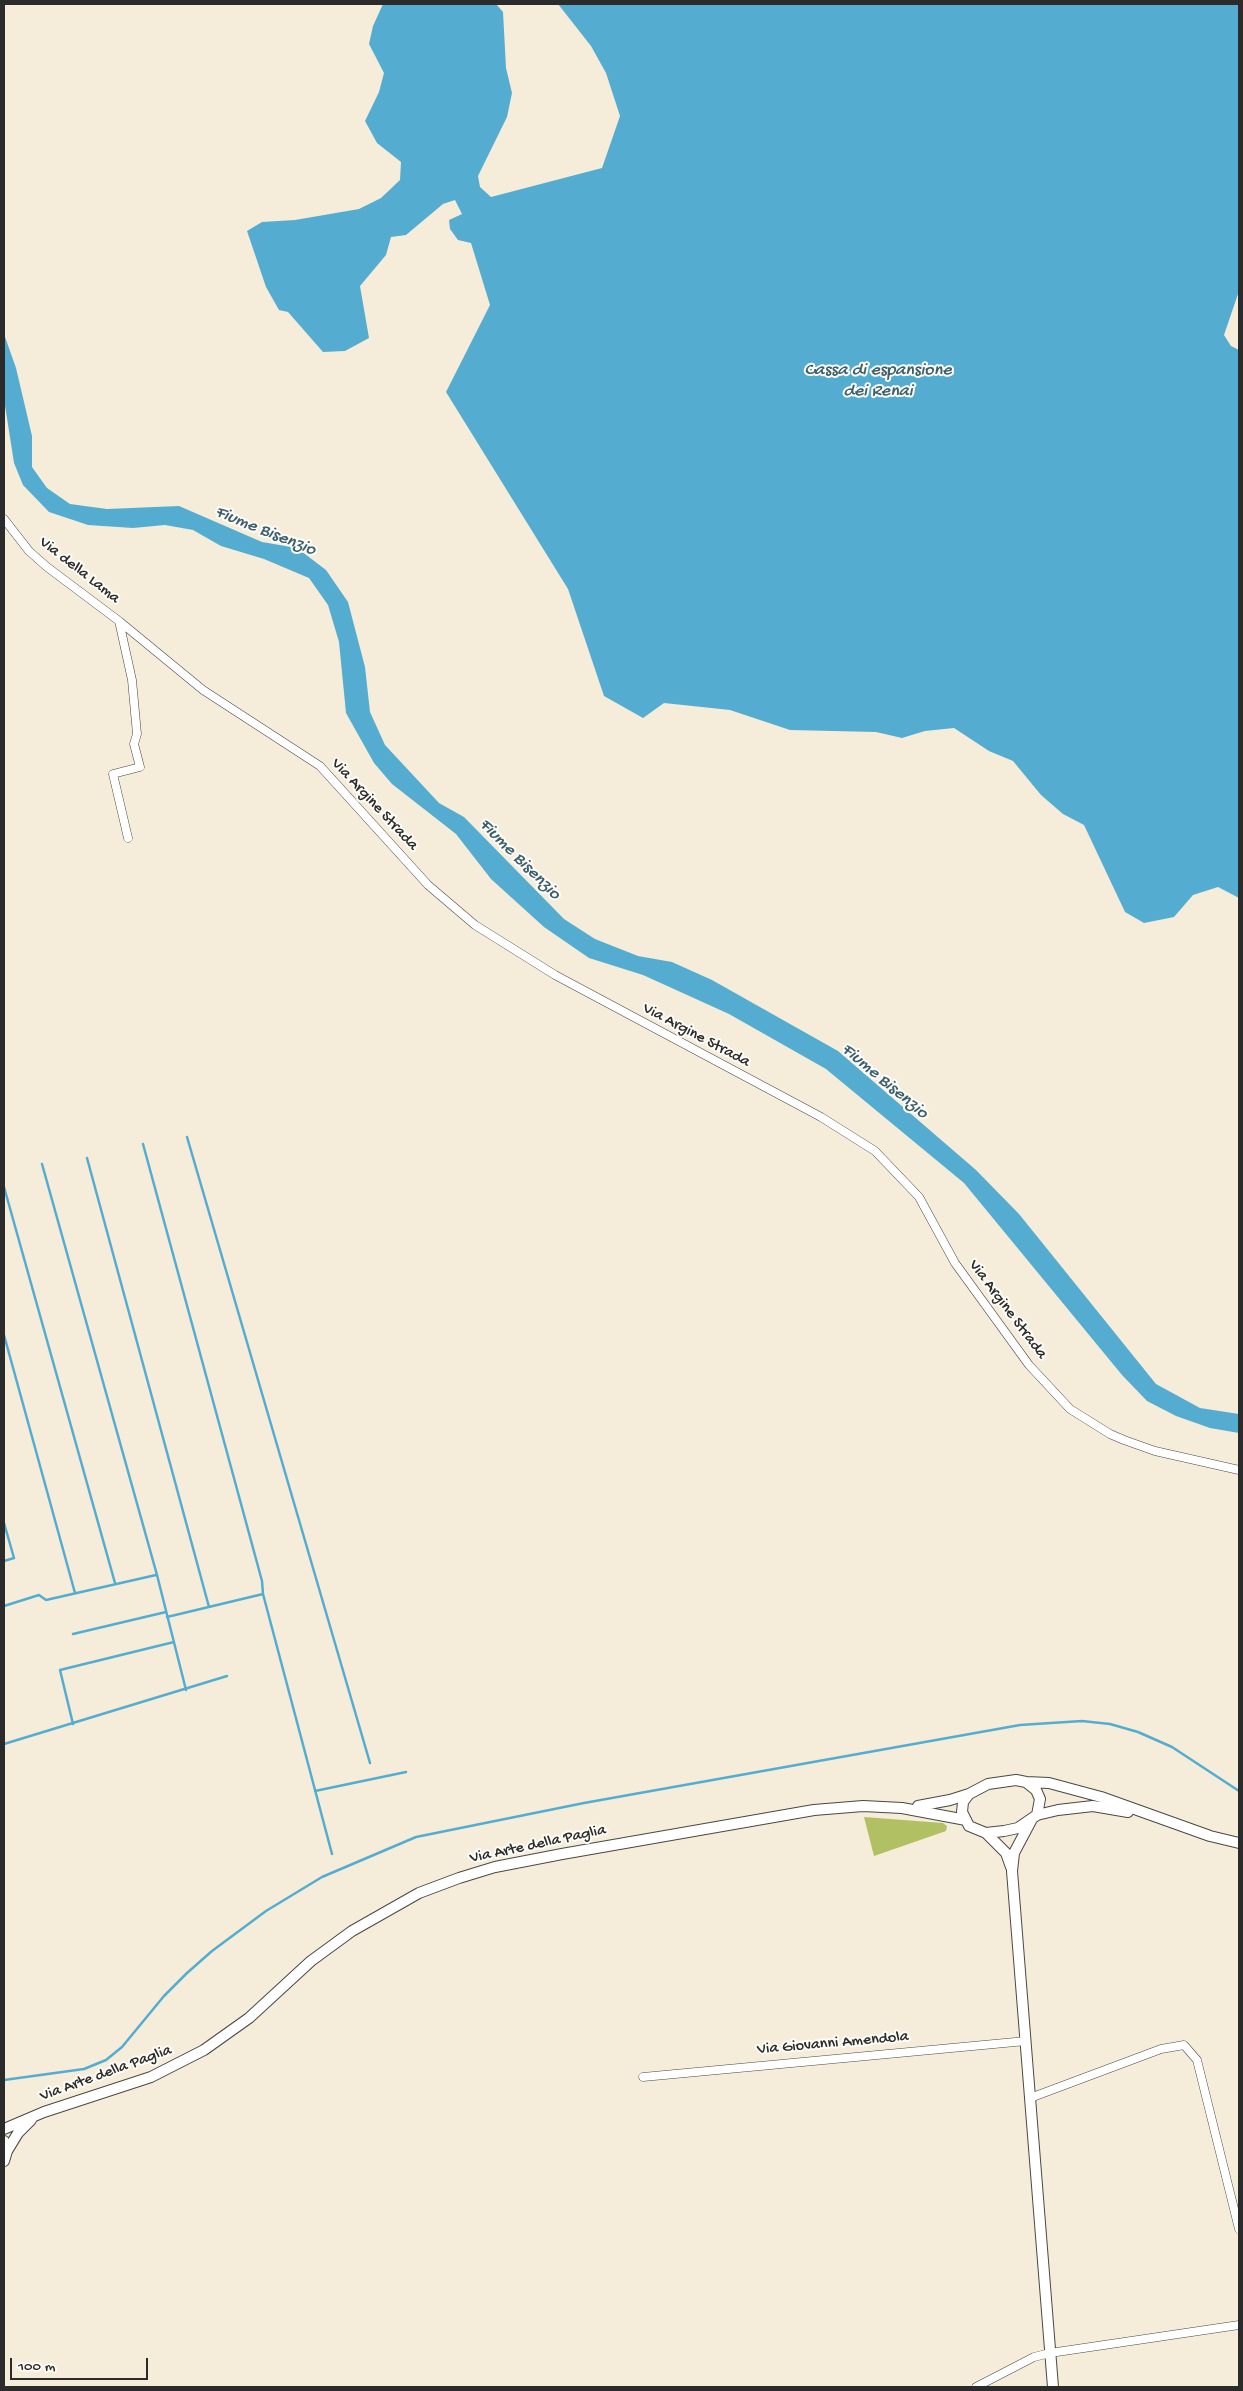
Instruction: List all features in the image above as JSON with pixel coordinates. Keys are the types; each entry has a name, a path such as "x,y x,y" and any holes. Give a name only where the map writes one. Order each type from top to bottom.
{"main road":[{"name":"Via Arte della Paglia","path":"4,2129 150,2076 204,2050 249,2018 311,1961 352,1931 419,1894 459,1878 495,1867 790,1813 841,1807 902,1808 927,1805 969,1794 977,1788 995,1782 1049,1783 1101,1797 1155,1818 1210,1836 1239,1843"},
{"path":"1026,1782 1036,1790 1040,1799 1034,1818 1014,1853 1012,1871 1053,2387"},
{"path":"966,1820 962,1812 963,1802 969,1794"},
{"name":"Via Arte della Paglia","path":"902,1808 966,1820 969,1826 986,1833 1018,1828 1034,1818 1058,1810 1092,1806 1155,1818"},
{"path":"986,1833 1006,1854 1012,1871"},
{"path":"5,2156 18,2133 36,2116"},
{"path":"4,2140 5,2156"}],"street":[{"name":"Via della Lama","path":"4,519 29,551 47,567 119,621"},
{"path":"119,621 132,680 137,734 134,744 140,767 113,774 128,838"},
{"name":"Via Argine Strada","path":"119,621 203,690 320,766 428,885 462,916 483,931 555,975 821,1117 875,1151 919,1196 955,1263 1029,1365 1070,1409 1110,1434 1132,1443 1155,1451 1239,1470"},
{"name":"Via Giovanni Amendola","path":"643,2077 1026,2041"},
{"path":"1030,2098 1161,2049 1184,2045 1197,2060 1239,2229"},
{"path":"976,2387 1034,2357 1050,2353 1239,2325"}],"green space":[{"path":"864,1817 943,1823 947,1826 946,1831 874,1856"}],"water":[{"name":"Cassa di espansione dei Renai","path":"383,4 496,4 503,12 506,68 512,93 507,117 478,176 480,187 491,197 602,168 620,116 606,73 591,46 558,4 1239,4 1239,291 1224,335 1231,346 1239,350 1239,898 1218,887 1193,895 1174,917 1144,923 1125,912 1084,825 1063,814 1041,795 1013,761 989,751 954,728 925,731 902,738 876,732 790,730 730,710 664,703 643,718 604,696 568,589 446,392 490,305 471,243 458,240 450,229 449,220 462,214 455,200 443,204 406,235 391,237 386,255 360,286 369,338 345,351 323,352 288,312 279,310 266,287 247,231 262,222 295,220 359,209 381,198 400,180 401,162 377,143 365,121 379,92 384,73 369,44 373,26"},
{"path":"4,334 16,368 32,436 32,467 47,488 70,504 107,509 179,506 262,542 297,548 326,570 348,602 365,667 370,712 385,745 439,803 464,817 564,919 595,939 638,956 672,962 712,980 838,1051 976,1170 1019,1214 1156,1384 1200,1408 1239,1414 1239,1433 1210,1428 1176,1416 1147,1401 1122,1375 964,1183 826,1069 729,1014 643,975 589,958 544,927 491,879 456,834 392,784 374,763 346,713 339,642 328,605 309,578 264,559 221,546 193,530 165,525 133,528 88,525 49,512 23,485 14,463 4,399"}],"waterway":[{"path":"187,1137 370,1763"},
{"path":"143,1144 262,1581 263,1594 332,1854"},
{"path":"87,1158 209,1607"},
{"path":"42,1164 157,1575 186,1690"},
{"path":"4,1187 115,1583"},
{"path":"4,1335 75,1593"},
{"path":"4,1523 14,1558 4,1561"},
{"path":"4,1606 39,1595 46,1600 156,1575"},
{"path":"167,1617 263,1594"},
{"path":"73,1634 166,1612"},
{"path":"73,1724 60,1670 174,1642"},
{"path":"4,1744 227,1676"},
{"path":"4,2080 84,2069 106,2060 122,2047 164,1996 187,1973 212,1951 266,1911 322,1877 416,1837 584,1803 1020,1725 1082,1721 1110,1724 1138,1732 1172,1747 1239,1791"},
{"path":"315,1791 406,1772"}],"water label":[{"name":"Fiume Bisenzio","path":"265,532"},
{"name":"Fiume Bisenzio","path":"519,860"},
{"name":"Fiume Bisenzio","path":"884,1082"}]}
